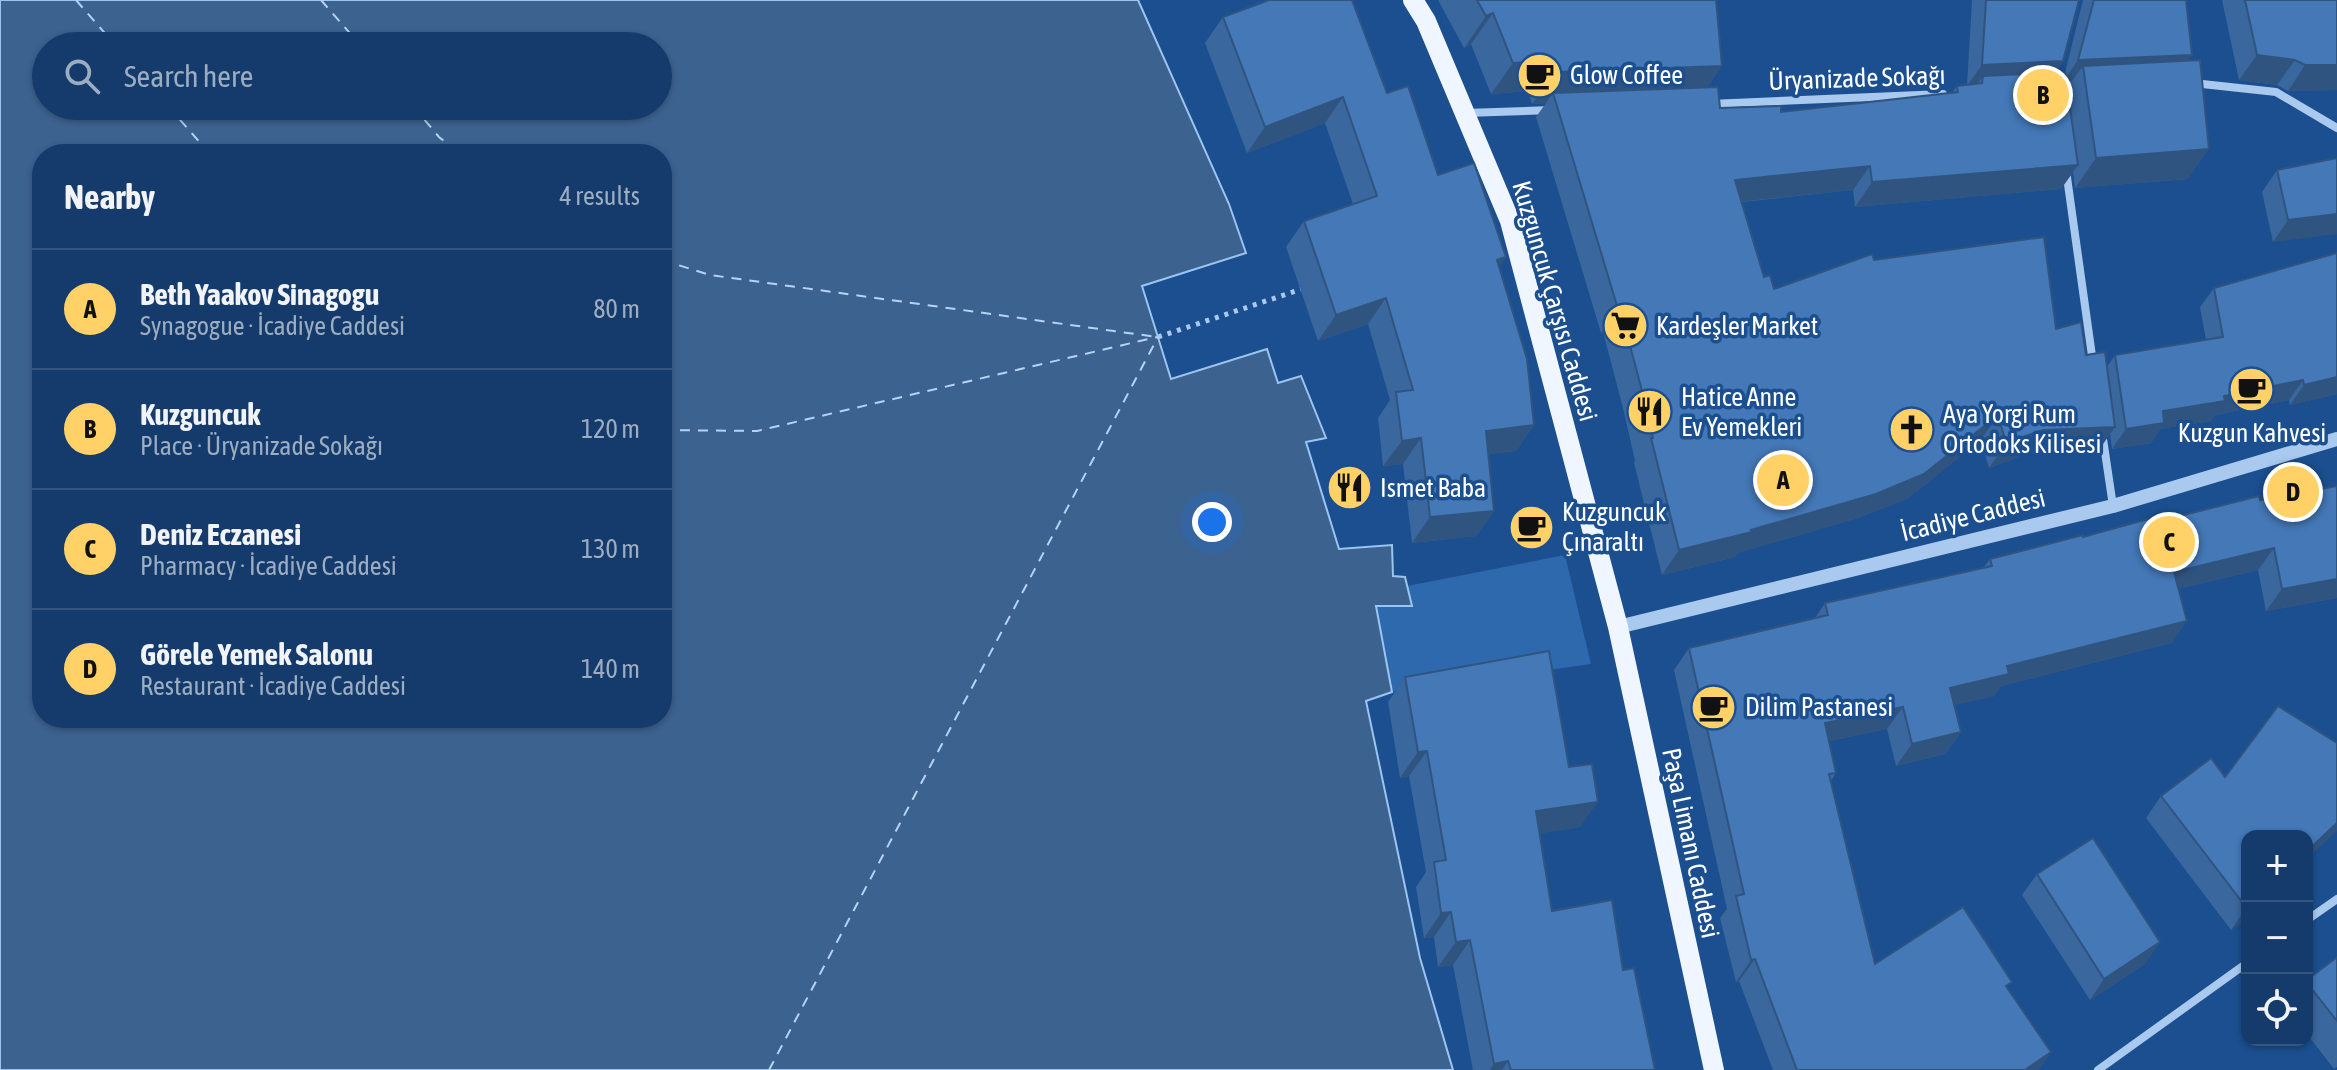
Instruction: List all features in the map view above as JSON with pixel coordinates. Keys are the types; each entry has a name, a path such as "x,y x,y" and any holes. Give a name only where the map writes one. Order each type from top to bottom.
{"main road":[{"name":"Kuzguncuk Çarşısı Caddesi","path":"1413,0 1426,21 1510,221 1618,627"},
{"name":"Paşa Limanı Caddesi","path":"1618,627 1714,1070"}],"street":[{"path":"2185,83 2200,82 2276,92 2337,128"},
{"name":"Üryanizade Sokağı","path":"1700,104 1949,94"},
{"path":"1464,113 1559,110"},
{"path":"2065,166 2093,367"},
{"path":"2102,429 2113,506"},
{"name":"İcadiye Caddesi","path":"1618,627 2113,506 2337,439"},
{"path":"2313,916 2337,899"},
{"path":"2098,1070 2241,967"}],"path":[{"path":"1158,337 1319,284"}],"shaded area":[{"path":"0,0 1138,0 1229,204 1246,253 1142,286 1171,379 1267,349 1278,383 1301,376 1326,438 1306,442 1339,549 1392,545 1393,576 1405,577 1412,606 1376,606 1392,692 1366,701 1420,958 1453,1070 0,1070"},
{"path":"1565,555 1591,664 1392,692 1376,606 1411,606 1407,586"}],"building":[{"path":"1269,0 1352,0 1387,93 1408,86 1438,175 1474,163 1506,257 1497,260 1527,359 1534,425 1486,431 1494,511 1430,517 1421,438 1402,441 1396,392 1413,390 1386,298 1336,315 1304,221 1377,196 1343,97 1265,127 1223,17"},
{"path":"1477,0 1716,0 1722,66 1554,72 1550,60 1513,63 1493,13 1486,16"},
{"path":"1986,0 2079,0 2063,61 1982,65"},
{"path":"2094,0 2186,0 2192,55 2078,60"},
{"path":"2245,0 2337,0 2337,65 2305,65 2295,60 2257,55"},
{"path":"2200,60 2209,149 2096,158 2083,66"},
{"path":"2065,72 2078,165 1872,182 1870,166 1735,180 1764,277 1770,275 1774,289 1872,254 1874,260 2044,237 2056,329 2081,322 2086,355 2105,352 2115,427 2043,430 2006,443 1998,415 1924,474 1876,494 1752,532 1679,550 1620,308 1553,93 1718,87 1720,108 1781,106 1781,112 1958,92 1957,86 1982,83 1983,76"},
{"path":"2337,158 2337,214 2288,220 2277,170"},
{"path":"2337,253 2337,377 2304,385 2303,380 2224,396 2225,401 2163,411 2164,423 2126,429 2115,355 2223,337 2214,288"},
{"path":"2337,486 2337,579 2282,589 2274,548 2174,572 2187,621 2007,666 2009,674 1950,688 1961,732 1912,744 1903,707 1825,723 1836,773 1829,774 1875,964 1963,907 2012,982 2006,986 2051,1052 2025,1070 1797,1070 1755,959 1751,960 1736,896 1744,894 1689,648 1828,615 1825,603 1992,566 1990,559 2159,516 2160,521 2259,496 2260,500"},
{"path":"1549,651 1569,767 1592,764 1598,802 1536,811 1552,911 1612,900 1623,970 1634,968 1655,1070 1511,1070 1508,1061 1494,1064 1470,940 1456,942 1451,912 1441,913 1434,862 1446,860 1427,751 1418,752 1405,677"},
{"path":"2278,706 2337,743 2337,823 2313,845 2313,830 2241,830 2241,900 2161,796 2211,758 2225,777"},
{"path":"2093,838 2160,942 2104,979 2037,874"},
{"path":"2337,957 2337,1021 2313,991 2313,975"}],"ferry route":[{"path":"76,0 104,32"},
{"path":"321,0 349,32"},
{"path":"180,120 201,144"},
{"path":"425,120 448,144"},
{"path":"672,263 710,275 1157,337"},
{"path":"672,430 757,431 1157,337"},
{"path":"769,1070 1158,337"}],"place":[{"name":"Glow Coffee","path":"1539,75"},
{"name":"Kuzguncuk","path":"2043,95"},
{"name":"Kardeşler Market","path":"1625,326"},
{"name":"Kuzgun Kahvesi","path":"2252,390"},
{"name":"Hatice Anne Ev Yemekleri","path":"1650,412"},
{"name":"Aya Yorgi Rum Ortodoks Kilisesi","path":"1912,429"},
{"name":"Beth Yaakov Sinagogu","path":"1783,480"},
{"name":"Ismet Baba","path":"1349,488"},
{"name":"Görele Yemek Salonu","path":"2293,492"},
{"name":"Kuzguncuk Çınaraltı","path":"1531,527"},
{"name":"Deniz Eczanesi","path":"2169,542"},
{"name":"Dilim Pastanesi","path":"1714,707"}]}
